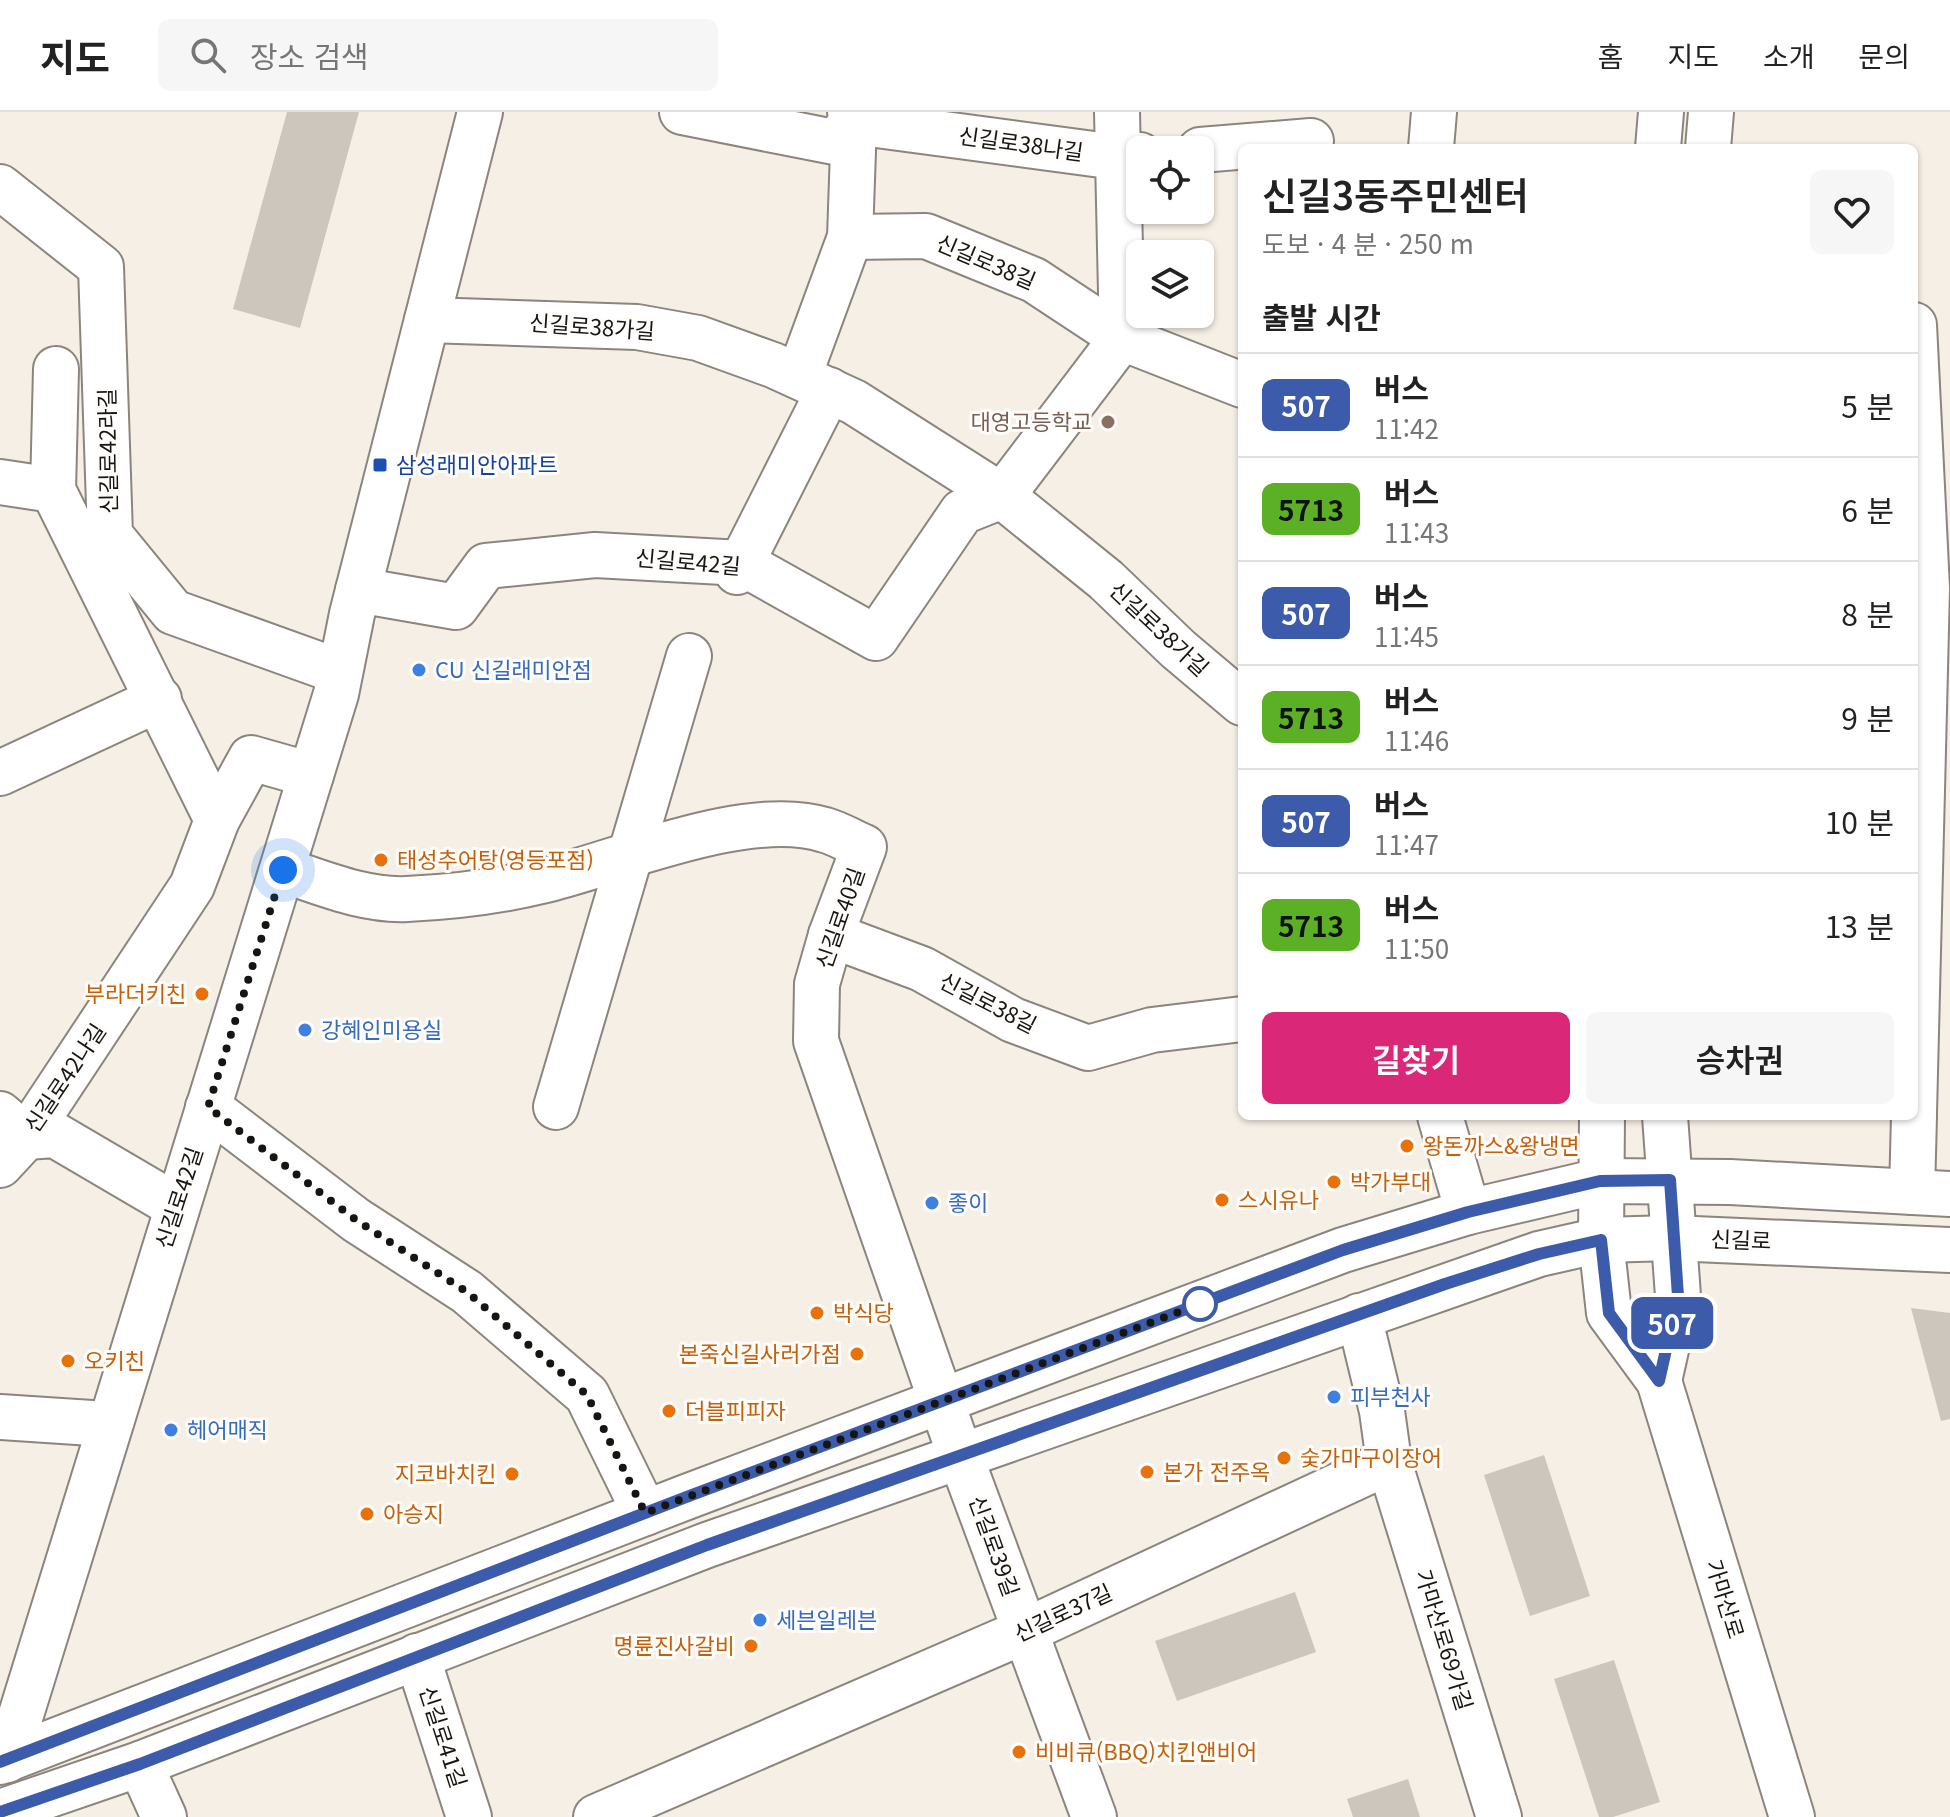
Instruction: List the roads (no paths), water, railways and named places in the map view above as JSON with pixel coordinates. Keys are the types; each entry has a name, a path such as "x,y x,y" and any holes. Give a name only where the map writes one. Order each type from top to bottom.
{"street":[{"name":"신길로42길","path":"4,1761 311,775 340,672 358,590 480,112"},
{"path":"682,112 834,142 852,117"},
{"path":"1117,112 1126,148"},
{"path":"1431,144 1434,112"},
{"path":"1658,144 1661,112"},
{"path":"1708,144 1711,112"},
{"path":"740,568 814,383 850,237 852,117"},
{"name":"신길로38나길","path":"852,117 1126,156"},
{"path":"1241,144 1310,134"},
{"path":"1214,148 1238,144"},
{"name":"신길로42라길","path":"0,187 101,267 109,421 110,535 173,612 340,672"},
{"path":"1002,496 1122,338 1126,217"},
{"name":"신길로38길","path":"850,237 926,236 1034,280 1122,338 1238,383"},
{"name":"신길로38가길","path":"427,320 637,327 698,338 814,383 854,402 1002,496 1106,580 1178,649 1238,700"},
{"path":"56,369 53,490 217,820"},
{"path":"1918,406 1927,588 1918,952"},
{"path":"0,482 53,490"},
{"name":"신길로42길","path":"358,590 456,607 486,566 595,555 740,568 876,638 962,512 1002,496"},
{"path":"107,600 146,579"},
{"path":"556,1107 689,656"},
{"path":"0,773 159,699"},
{"name":"신길로42나길","path":"9,1139 192,886 217,820 251,758 311,775"},
{"name":"신길로40길","path":"283,870 363,895 404,899 460,895 543,881 722,831 776,825 824,829 864,847 831,935 817,984 816,1041 960,1455"},
{"name":"신길로38길","path":"831,935 922,969 1013,1020 1088,1048 1152,1030 1238,1019"},
{"path":"208,1107 356,1220 467,1292 587,1395 645,1513"},
{"path":"1441,1120 1468,1212"},
{"name":"가마산로","path":"1602,1120 1601,1240 1609,1313 1659,1381 1792,1817"},
{"name":"가마산로","path":"1659,1381 1678,1296 1665,1120"},
{"path":"4,1761 645,1513 942,1404 1343,1250 1468,1212 1600,1181 1670,1180 1931,1193 1915,1120"},
{"path":"9,1139 55,1135 176,1206"},
{"name":"신길로","path":"0,1812 140,1764 707,1545 1539,1254 1601,1240 1672,1238 1950,1250"},
{"path":"1359,1316 1382,1411 1389,1462"},
{"path":"0,1417 107,1424"},
{"name":"신길로39길","path":"960,1455 1094,1817"},
{"name":"신길로37길","path":"596,1817 1025,1631 1389,1462"},
{"name":"가마산로69가길","path":"1389,1462 1499,1817"},
{"name":"신길로41길","path":"417,1656 469,1817"},
{"path":"140,1764 164,1817"}],"place":[{"name":"대영고등학교","path":"1108,422"},
{"name":"삼성래미안아파트","path":"380,465"},
{"name":"CU 신길래미안점","path":"419,670"},
{"name":"태성추어탕(영등포점)","path":"381,860"},
{"name":"부라더키친","path":"202,994"},
{"name":"강혜인미용실","path":"305,1030"},
{"name":"왕돈까스&왕냉면","path":"1407,1146"},
{"name":"박가부대","path":"1334,1182"},
{"name":"스시유나","path":"1222,1200"},
{"name":"좋이","path":"932,1203"},
{"name":"박식당","path":"817,1313"},
{"name":"본죽신길사러가점","path":"857,1354"},
{"name":"오키친","path":"68,1361"},
{"name":"피부천사","path":"1334,1397"},
{"name":"더블피피자","path":"669,1411"},
{"name":"헤어매직","path":"171,1430"},
{"name":"숯가마구이장어","path":"1284,1458"},
{"name":"본가 전주옥","path":"1147,1472"},
{"name":"지코바치킨","path":"512,1474"},
{"name":"아승지","path":"367,1514"},
{"name":"세븐일레븐","path":"760,1620"},
{"name":"명륜진사갈비","path":"751,1646"},
{"name":"비비큐(BBQ)치킨앤비어","path":"1019,1752"}]}
